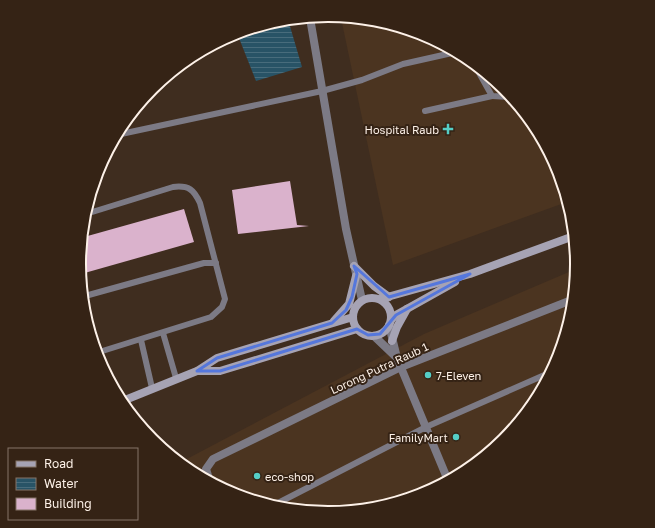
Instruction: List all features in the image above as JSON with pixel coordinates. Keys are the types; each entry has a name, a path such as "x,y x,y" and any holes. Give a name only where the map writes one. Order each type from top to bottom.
{"street":[{"path":"311,23 355,271 365,299"},
{"path":"470,274 408,308 390,323 385,330 374,336 368,336 357,329 353,317 354,310 365,299 380,299 389,297 470,274 568,238"},
{"path":"355,271 389,297"},
{"path":"332,323 349,304 355,271"},
{"path":"380,299 389,308 392,341 397,358 446,475"},
{"name":"Lorong Putra Raub 1","path":"208,475 206,469 213,459 401,367 566,302"},
{"path":"392,341 397,327 408,308"},
{"path":"127,399 176,378 197,371 217,358 353,317"},
{"path":"197,371 220,371 357,329"},
{"path":"374,336 397,358"}],"lane":[{"path":"124,133 322,90 362,80 402,64 448,54"},
{"path":"482,78 492,96"},
{"path":"425,111 492,96 502,97"},
{"path":"91,212 173,187 182,186 190,188 194,191 200,203 225,299 222,307 211,317 102,351"},
{"path":"88,295 204,263 216,263"},
{"path":"163,333 176,378"},
{"path":"141,340 152,388"},
{"path":"281,501 426,427 542,376"}],"highlighted area":[{"path":"354,266 389,297 470,274 396,315 380,334 368,335 357,329 220,371 197,371 217,358 332,323 346,310 352,297 357,274"}],"shaded area":[{"name":"Hospital Raub","path":"342,23 359,24 390,30 420,40 448,54 475,72 499,93 529,130 545,157 557,186 562,204 393,265"},
{"path":"570,272 565,311 557,342 545,371 529,398 509,424 487,446 462,465 435,481 420,488 390,498 359,504 328,506 296,504 265,498 235,488 206,474 185,460 424,334"}],"water":[{"path":"290,25 302,67 256,81 239,39 265,30"}],"building":[{"path":"290,181 297,225 309,226 238,234 232,190"},
{"path":"184,209 194,242 86,273 87,236"}],"place":[{"name":"Hospital Raub","path":"448,129"},
{"name":"7-Eleven","path":"428,375"},
{"name":"FamilyMart","path":"456,437"},
{"name":"eco-shop","path":"257,476"}]}
